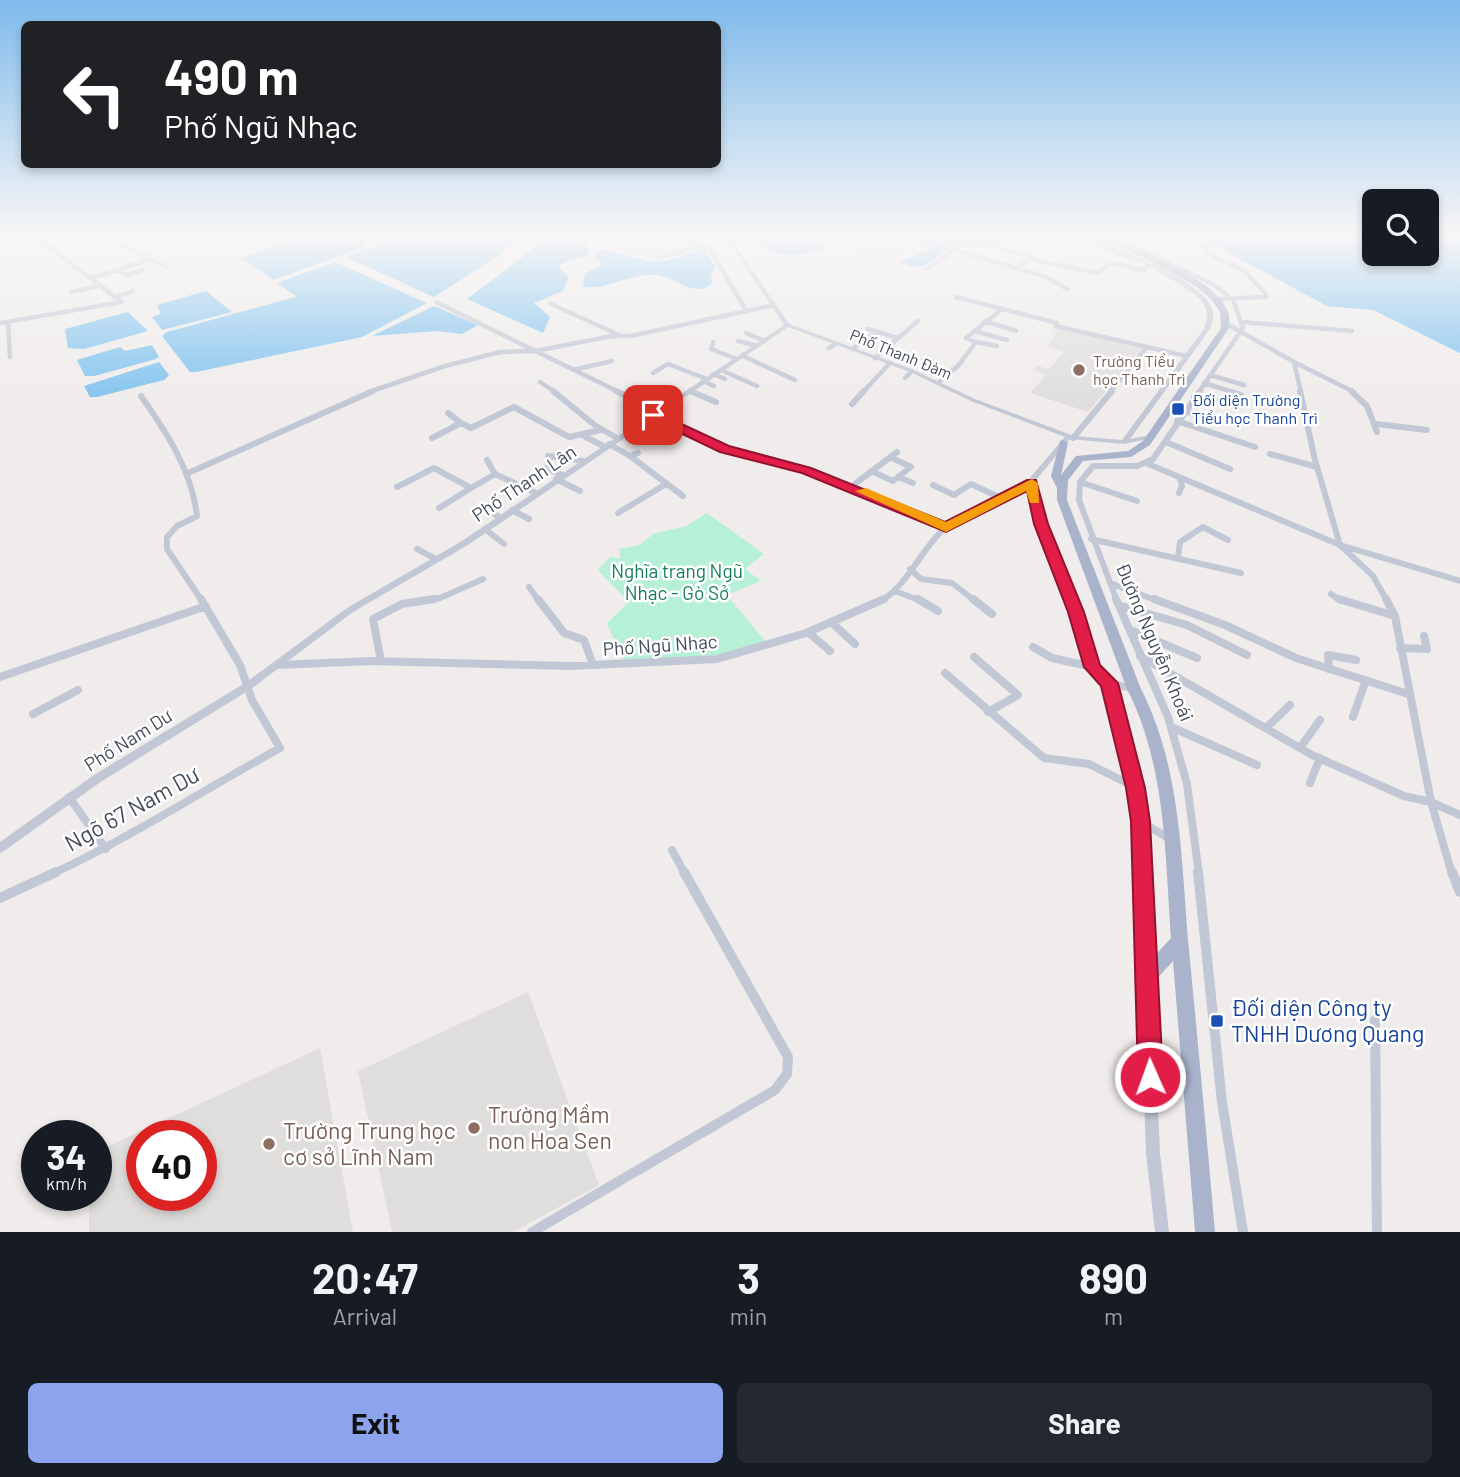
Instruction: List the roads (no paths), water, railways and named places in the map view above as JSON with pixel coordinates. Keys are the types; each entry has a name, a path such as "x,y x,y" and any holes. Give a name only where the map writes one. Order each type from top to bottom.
{"main road":[{"path":"1061,486 1080,458 1127,448 1151,438 1227,324 1218,299 1207,290"},
{"name":"Đường Nguyễn Khoái","path":"1068,440 1056,476 1070,525 1134,689 1145,706 1157,752 1171,840 1205,1232"},
{"path":"1116,466 1127,448"},
{"path":"1147,977 1180,941"}],"street":[{"path":"71,292 78,290"},
{"path":"0,323 50,318 122,302 105,290"},
{"path":"734,290 746,310"},
{"path":"764,290 787,325"},
{"path":"1127,448 1186,356 1207,329 1211,317 1209,307 1195,290"},
{"path":"1220,290 1233,300 1242,326 1294,362 1359,395 1372,407 1377,432"},
{"path":"1218,299 1266,297 1263,290"},
{"path":"115,297 133,291"},
{"path":"956,297 1057,323 1056,326 1186,356"},
{"path":"436,302 724,449 807,471 946,527"},
{"path":"551,304 623,337"},
{"path":"186,474 386,385 500,352 535,351 623,337 774,305"},
{"path":"997,346 966,338 1002,309"},
{"path":"875,358 918,321"},
{"path":"985,321 1016,331"},
{"path":"8,322 10,357"},
{"path":"1227,324 1352,331"},
{"name":"Phố Thanh Lân","path":"278,665 350,610 485,529 787,325"},
{"name":"Phố Thanh Đàm","path":"787,325 832,346 852,349 939,382 973,400 1068,440 1127,448"},
{"path":"1146,463 1166,442 1177,421 1242,326"},
{"path":"868,329 898,338"},
{"path":"974,331 1007,340"},
{"path":"852,349 877,332"},
{"path":"747,333 765,341"},
{"path":"738,341 757,346"},
{"path":"713,342 711,349 740,357 795,380"},
{"path":"939,382 958,366 976,342"},
{"path":"1147,347 1068,440 1043,465 1032,483 1041,524 1076,612 1093,667 1109,683 1136,788 1140,821 1153,1153 1162,1232"},
{"path":"573,370 612,361"},
{"path":"1294,362 1317,467 1339,545 1373,576 1395,616 1431,802 1445,857 1459,888"},
{"path":"852,404 890,363"},
{"path":"653,373 667,364 757,386"},
{"path":"905,378 912,371"},
{"path":"1210,375 1244,385"},
{"path":"711,376 725,379"},
{"path":"711,376 714,386"},
{"path":"540,382 564,396 571,408 600,430 617,438"},
{"path":"1204,383 1241,395"},
{"path":"690,391 716,402"},
{"path":"141,396 157,419 186,474 197,506 197,516 177,526 166,537 167,549 206,606 248,686"},
{"path":"1194,397 1236,405"},
{"path":"448,413 471,428 514,407 569,437 583,436 600,430"},
{"path":"1184,411 1214,420"},
{"path":"1177,421 1255,447"},
{"path":"432,438 461,423"},
{"path":"1377,424 1427,430"},
{"path":"583,436 630,456 683,496"},
{"path":"1166,442 1230,469"},
{"path":"852,487 897,452"},
{"path":"630,456 638,453"},
{"path":"1270,454 1317,467"},
{"path":"548,456 584,461"},
{"path":"871,471 893,481 911,467 890,457"},
{"path":"487,460 495,474 536,494"},
{"path":"1137,501 1080,482 1093,466 1146,463 1339,545 1460,581"},
{"path":"397,486 434,468 471,488"},
{"path":"546,468 580,491"},
{"path":"439,508 495,474"},
{"path":"898,477 913,483"},
{"path":"1179,493 1182,486 1180,479"},
{"name":"Đường Nguyễn Khoái","path":"1080,482 1079,500 1091,539 1133,631 1140,656 1171,727 1192,813 1222,1101 1243,1232"},
{"name":"Phố Ngũ Nhạc","path":"278,665 381,661 593,665 717,659 808,632 867,609 895,591 946,527 1032,483"},
{"path":"618,513 666,484"},
{"path":"933,485 954,495 971,484 1001,498"},
{"path":"481,506 501,518"},
{"path":"512,510 530,519"},
{"path":"1178,557 1180,542 1203,527 1228,540"},
{"path":"485,529 504,544"},
{"path":"1091,539 1241,573"},
{"path":"417,549 436,559"},
{"path":"910,569 921,579 952,583 992,614"},
{"path":"381,661 373,619 402,604 440,598 483,579"},
{"path":"1110,583 1329,669 1408,694"},
{"path":"529,587 564,633 584,640 593,665"},
{"path":"895,591 917,598 938,611"},
{"path":"1331,594 1345,603 1395,616"},
{"path":"0,677 206,606"},
{"path":"1121,606 1187,625 1247,655"},
{"path":"832,623 855,645"},
{"path":"1133,631 1197,658"},
{"path":"808,632 830,651"},
{"path":"1400,648 1427,649 1424,636"},
{"path":"1032,647 1052,658 1093,667"},
{"path":"1329,669 1328,655 1356,660"},
{"path":"1140,656 1320,758 1404,796 1431,802 1460,815"},
{"path":"974,657 1018,695 988,712"},
{"name":"Phố Nam Dư","path":"0,848 69,797 278,665"},
{"path":"945,673 1044,758 1089,764 1136,788"},
{"path":"1353,717 1366,680"},
{"name":"Đường Nguyễn Khoái","path":"1109,683 1134,689"},
{"name":"Ngõ 67 Nam Dư","path":"0,898 106,849 147,827 193,796 280,748 252,700 248,686"},
{"path":"33,714 78,690"},
{"path":"1266,729 1290,705"},
{"path":"1300,748 1320,720"},
{"path":"1171,727 1257,765"},
{"path":"1310,783 1320,758"},
{"path":"69,797 106,849"},
{"path":"1140,821 1171,840"},
{"path":"532,1232 775,1090 787,1074 788,1057 672,850"},
{"path":"1375,1020 1377,1232"}],"water":[{"path":"288,290 399,290 427,303 362,337 196,372 190,372 162,336 167,332 296,296"},
{"path":"420,290 444,290 434,297"},
{"path":"478,290 563,290 534,303 550,317 543,333 467,299"},
{"path":"1298,290 1460,290 1460,353 1373,310 1327,306"},
{"path":"206,291 232,312 162,330 152,317 161,314 157,305"},
{"path":"434,306 478,325 462,334 437,331 372,336"},
{"path":"128,312 148,331 84,349 68,348 65,329"},
{"path":"152,345 159,357 156,359 94,376 85,376 77,360 120,347 125,351"},
{"path":"159,362 169,375 164,380 97,397 90,397 84,386"}],"place":[{"name":"Trường Tiểu học Thanh Trì","path":"1079,370"},
{"name":"Đối diện Trường Tiểu học Thanh Trì","path":"1178,409"},
{"name":"Đối diện Công ty TNHH Dương Quang","path":"1217,1021"},
{"name":"Trường Mầm non Hoa Sen","path":"474,1128"},
{"name":"Trường Trung học cơ sở Lĩnh Nam","path":"269,1144"}],"park label":[{"name":"Nghĩa trang Ngũ Nhạc - Gò Sở","path":"677,582"}]}
